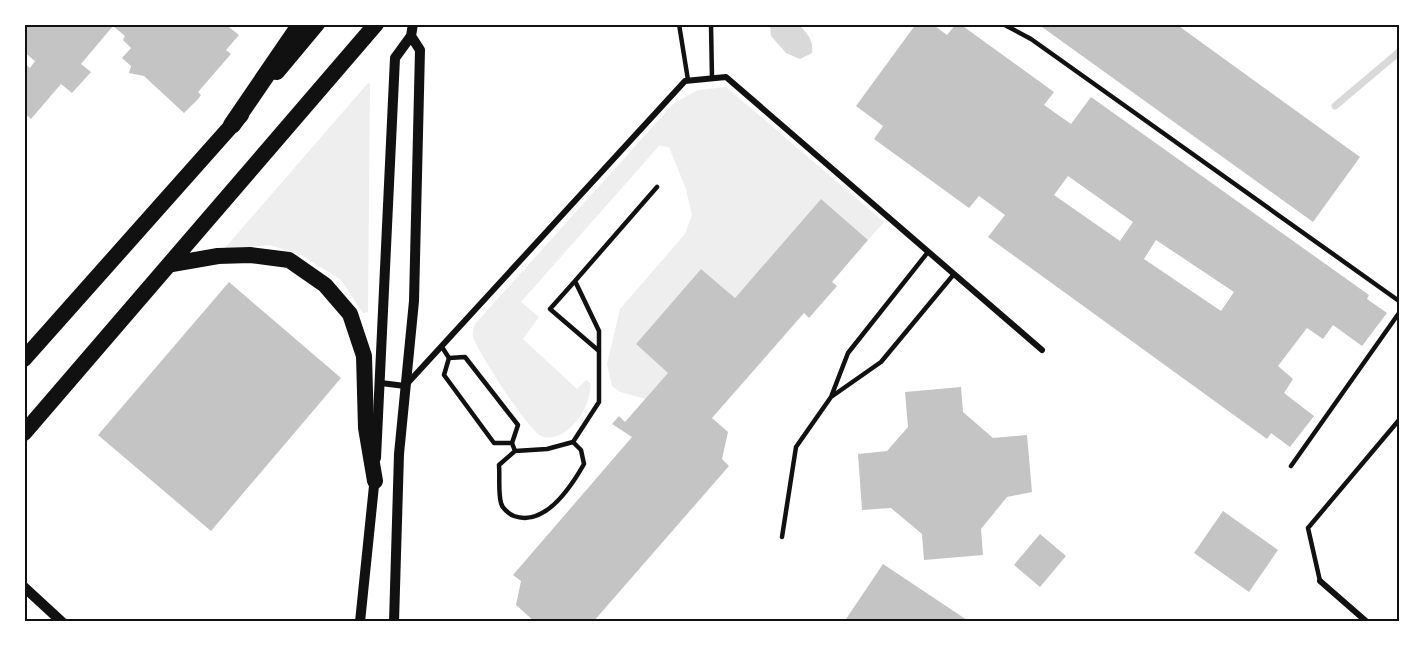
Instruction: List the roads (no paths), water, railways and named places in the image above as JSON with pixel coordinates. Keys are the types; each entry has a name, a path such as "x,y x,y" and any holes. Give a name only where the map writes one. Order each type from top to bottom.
{"highway":[{"path":"232,125 301,24"},
{"path":"24,359 232,125 317,24"},
{"path":"24,433 172,264 376,24"},
{"path":"172,264 218,256 249,255 290,260 326,285 350,314 364,356 366,428 375,480"}],"street":[{"path":"360,622 375,480 381,384 395,58 411,36 413,24"},
{"path":"395,620 399,454 414,301 420,50 411,36"},
{"path":"405,386 685,81 726,77 1042,350"},
{"path":"381,384 405,386"},
{"path":"1320,581 1367,622"},
{"path":"24,587 62,622"}],"lane":[{"path":"679,24 688,80"},
{"path":"711,24 712,78"},
{"path":"1003,24 1031,39 1399,301"},
{"path":"599,351 550,309 657,187"},
{"path":"782,537 796,447 831,397 848,353 928,252"},
{"path":"831,397 881,362 954,274"},
{"path":"573,442 580,450 584,464 571,487 545,512 525,519 510,515 501,505 499,465 515,451 547,449 573,442 599,402 599,331 575,281"},
{"path":"1290,466 1399,313"},
{"path":"442,347 450,358"},
{"path":"450,358 465,357 518,425 512,443 515,451"},
{"path":"450,358 444,375 494,443 512,443"},
{"path":"1320,581 1308,528 1399,420"}],"waterway":[{"path":"1335,106 1399,52"}]}
